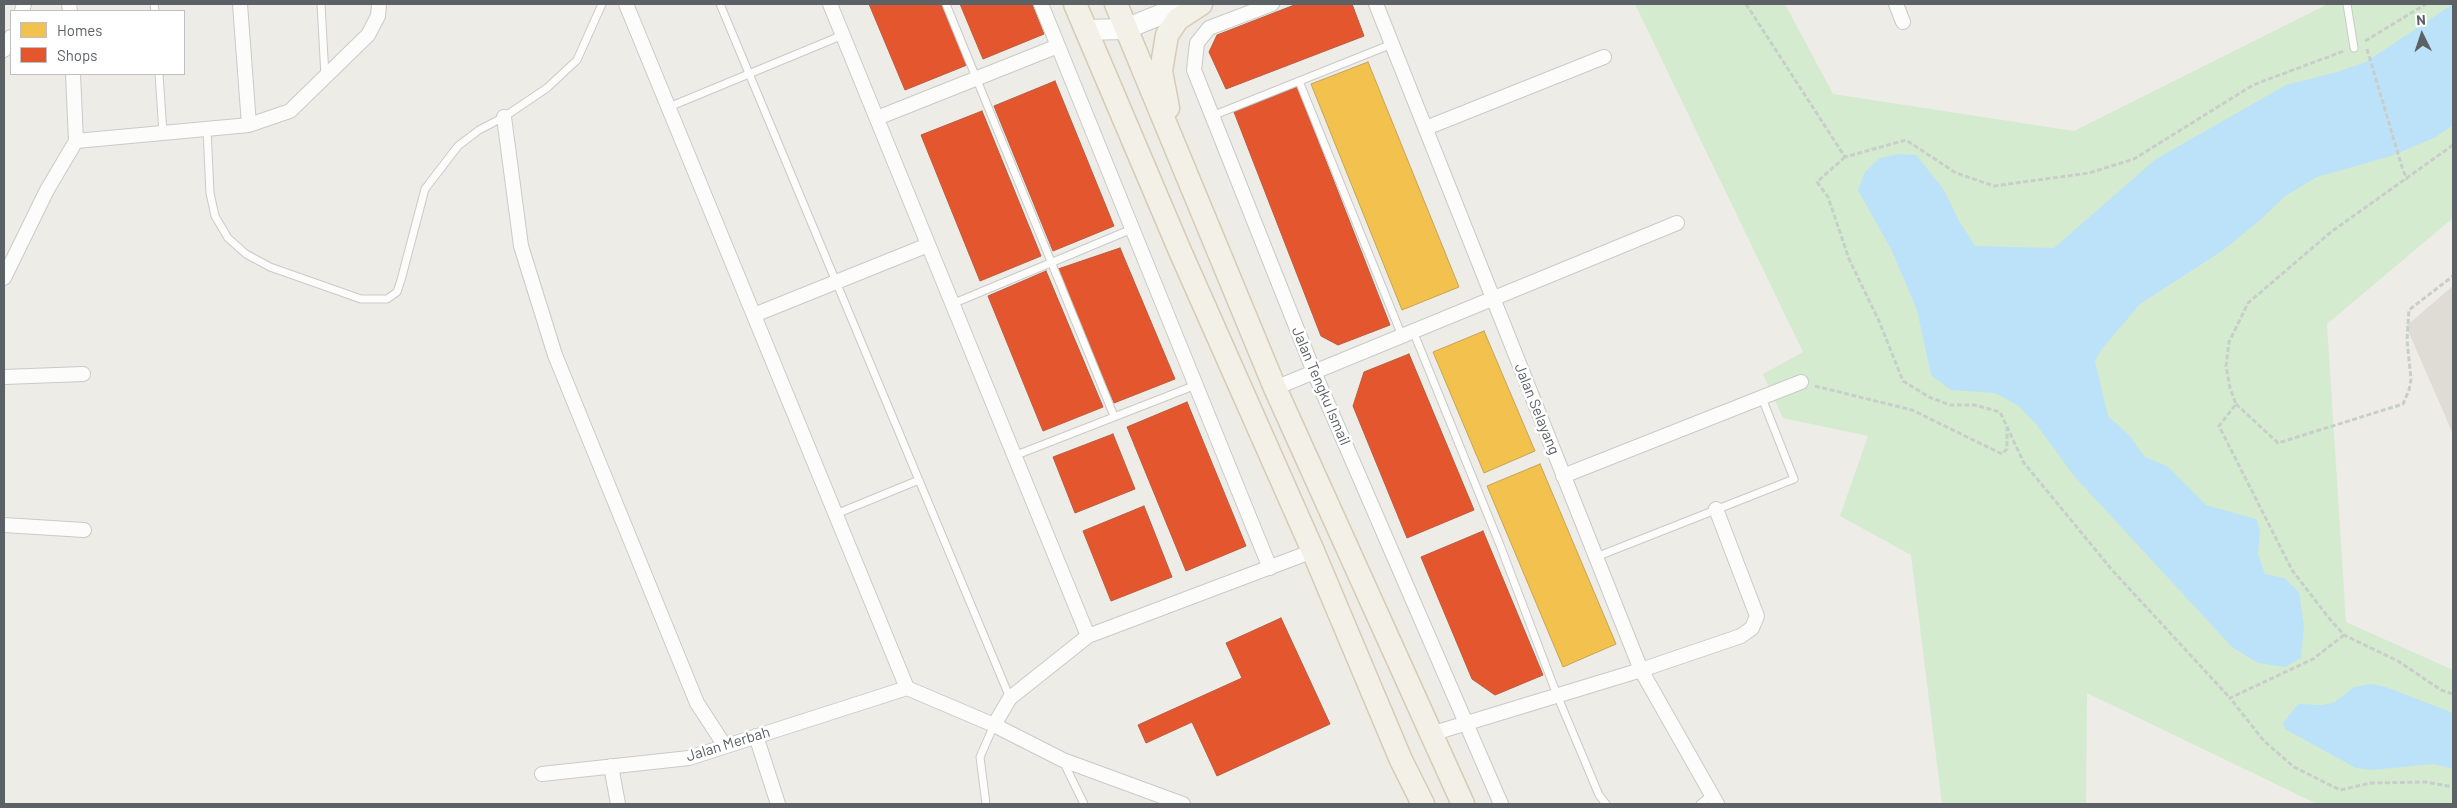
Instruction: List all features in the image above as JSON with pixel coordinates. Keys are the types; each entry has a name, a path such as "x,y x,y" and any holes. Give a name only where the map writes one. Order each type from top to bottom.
{"main road":[{"path":"1075,4 1180,251 1313,551 1401,760 1423,804"},
{"path":"1085,30 1116,4 1274,388 1463,804"},
{"path":"1085,30 1125,29 1187,4"},
{"path":"1179,160 1161,71 1163,50 1167,35 1178,19 1201,4"},
{"path":"1180,251 1211,236"}],"street":[{"path":"240,4 249,125"},
{"path":"76,141 249,125 290,111 368,35 378,16 379,4"},
{"path":"626,4 907,688 994,725 1063,760 1183,803"},
{"path":"830,4 1088,636"},
{"path":"1040,4 1270,568"},
{"name":"Jalan Tengku Ismail","path":"1272,4 1209,28 1197,43 1194,70 1314,372 1501,804"},
{"name":"Jalan Selayang","path":"1376,4 1640,670 1709,802"},
{"path":"1896,4 1903,22"},
{"path":"4,50 10,39"},
{"path":"877,118 1058,46"},
{"path":"1426,128 1604,57"},
{"path":"4,278 47,190 76,141 73,75"},
{"path":"504,117 521,246 555,355 697,703 724,746"},
{"path":"1274,388 1677,223"},
{"path":"754,316 928,245"},
{"path":"4,377 84,374"},
{"path":"1564,476 1801,382"},
{"path":"1431,734 1640,670 1740,636 1752,628 1756,616 1716,509"},
{"path":"4,525 84,530"},
{"path":"994,725 1010,698 1088,636 1313,551"},
{"name":"Jalan Merbah","path":"542,774 689,758 907,688"},
{"path":"756,736 778,804"},
{"path":"610,766 618,804"}],"lane":[{"path":"321,4 325,78"},
{"path":"207,129 210,193 215,216 228,238 246,254 270,267 361,299 387,299 397,292 402,280 425,189 458,146 479,130 504,117 546,88 577,60 602,4"},
{"path":"720,4 1010,698"},
{"path":"946,4 1114,416"},
{"path":"2347,4 2354,48"},
{"path":"669,108 843,36"},
{"path":"1212,116 1392,44"},
{"path":"159,75 163,133"},
{"path":"1299,81 1503,554 1599,795 1606,804"},
{"path":"952,304 1132,229"},
{"path":"1014,456 1196,385"},
{"path":"1596,557 1794,479 1762,398"},
{"path":"836,514 919,480"},
{"path":"986,804 980,757 994,725"},
{"path":"1063,760 1084,804"}],"path":[{"path":"1746,4 1845,157"},
{"path":"2426,4 2354,48 2254,84 2134,159 2089,173 1994,186 1956,173 1906,140 1845,157 1818,182 1828,197 1848,259 1879,321 1904,381 1929,397 1950,405 1975,406 2000,412 2024,463 2113,571 2230,698 2264,741 2294,767 2340,790 2371,783 2426,782 2453,786"},
{"path":"2367,53 2407,180"},
{"path":"2453,145 2407,180 2331,232 2248,303 2229,342 2226,366 2236,404 2278,443 2403,404 2411,379 2407,340 2409,310 2453,276"},
{"path":"1801,382 1912,410 2002,454 2007,449 2006,422"},
{"path":"2236,404 2219,426 2292,570 2344,635 2398,661 2441,690 2453,694"},
{"path":"2230,698 2252,686 2313,659 2344,635"}],"shaded area":[{"path":"2453,286 2453,434 2406,326"}],"green space":[{"path":"1635,4 1785,4 1833,94 2074,131 2328,4 2453,4 2453,218 2327,324 2346,622 2453,670 2453,804 2317,804 2087,693 2086,804 1942,804 1911,555 1840,516 1868,436 1783,418 1763,374 1803,352"}],"water":[{"path":"2453,4 2453,125 2436,137 2391,156 2317,177 2285,196 2259,221 2222,251 2140,304 2101,350 2095,361 2108,416 2129,435 2145,457 2167,466 2206,505 2256,519 2260,529 2258,554 2265,574 2284,578 2299,592 2304,626 2301,658 2285,667 2258,663 2232,647 2074,476 2036,424 2019,406 1995,393 1951,390 1931,375 1917,310 1892,251 1858,190 1865,172 1880,158 1900,154 1916,155 1944,190 1959,221 1975,246 2054,248 2156,159 2286,85 2337,72 2366,62"},
{"path":"2371,684 2386,687 2453,713 2453,769 2434,764 2371,770 2356,768 2285,729 2283,723 2298,704 2322,705 2335,702 2354,687"}],"building: Homes":[{"path":"1368,62 1459,287 1402,310 1311,84"},
{"path":"1484,331 1535,451 1484,473 1433,352"},
{"path":"1540,464 1616,644 1563,667 1487,486"}],"building: Shops":[{"path":"869,4 941,4 967,65 905,90"},
{"path":"960,4 1032,4 1044,34 983,59"},
{"path":"1297,4 1352,4 1364,36 1226,89 1209,52 1217,35"},
{"path":"1055,81 1114,226 1053,251 994,106"},
{"path":"1297,87 1390,325 1338,345 1321,336 1234,112"},
{"path":"982,111 1041,256 980,281 921,135"},
{"path":"1120,248 1175,379 1114,403 1058,269"},
{"path":"1046,271 1103,407 1043,431 988,296"},
{"path":"1409,354 1474,510 1407,538 1353,406 1364,372"},
{"path":"1187,402 1246,546 1186,571 1127,427"},
{"path":"1113,434 1135,489 1075,513 1053,457"},
{"path":"1144,506 1172,577 1111,601 1083,531"},
{"path":"1483,531 1543,675 1495,695 1472,679 1421,557"},
{"path":"1281,618 1330,724 1217,776 1192,722 1146,743 1138,725 1242,678 1226,643"}]}
